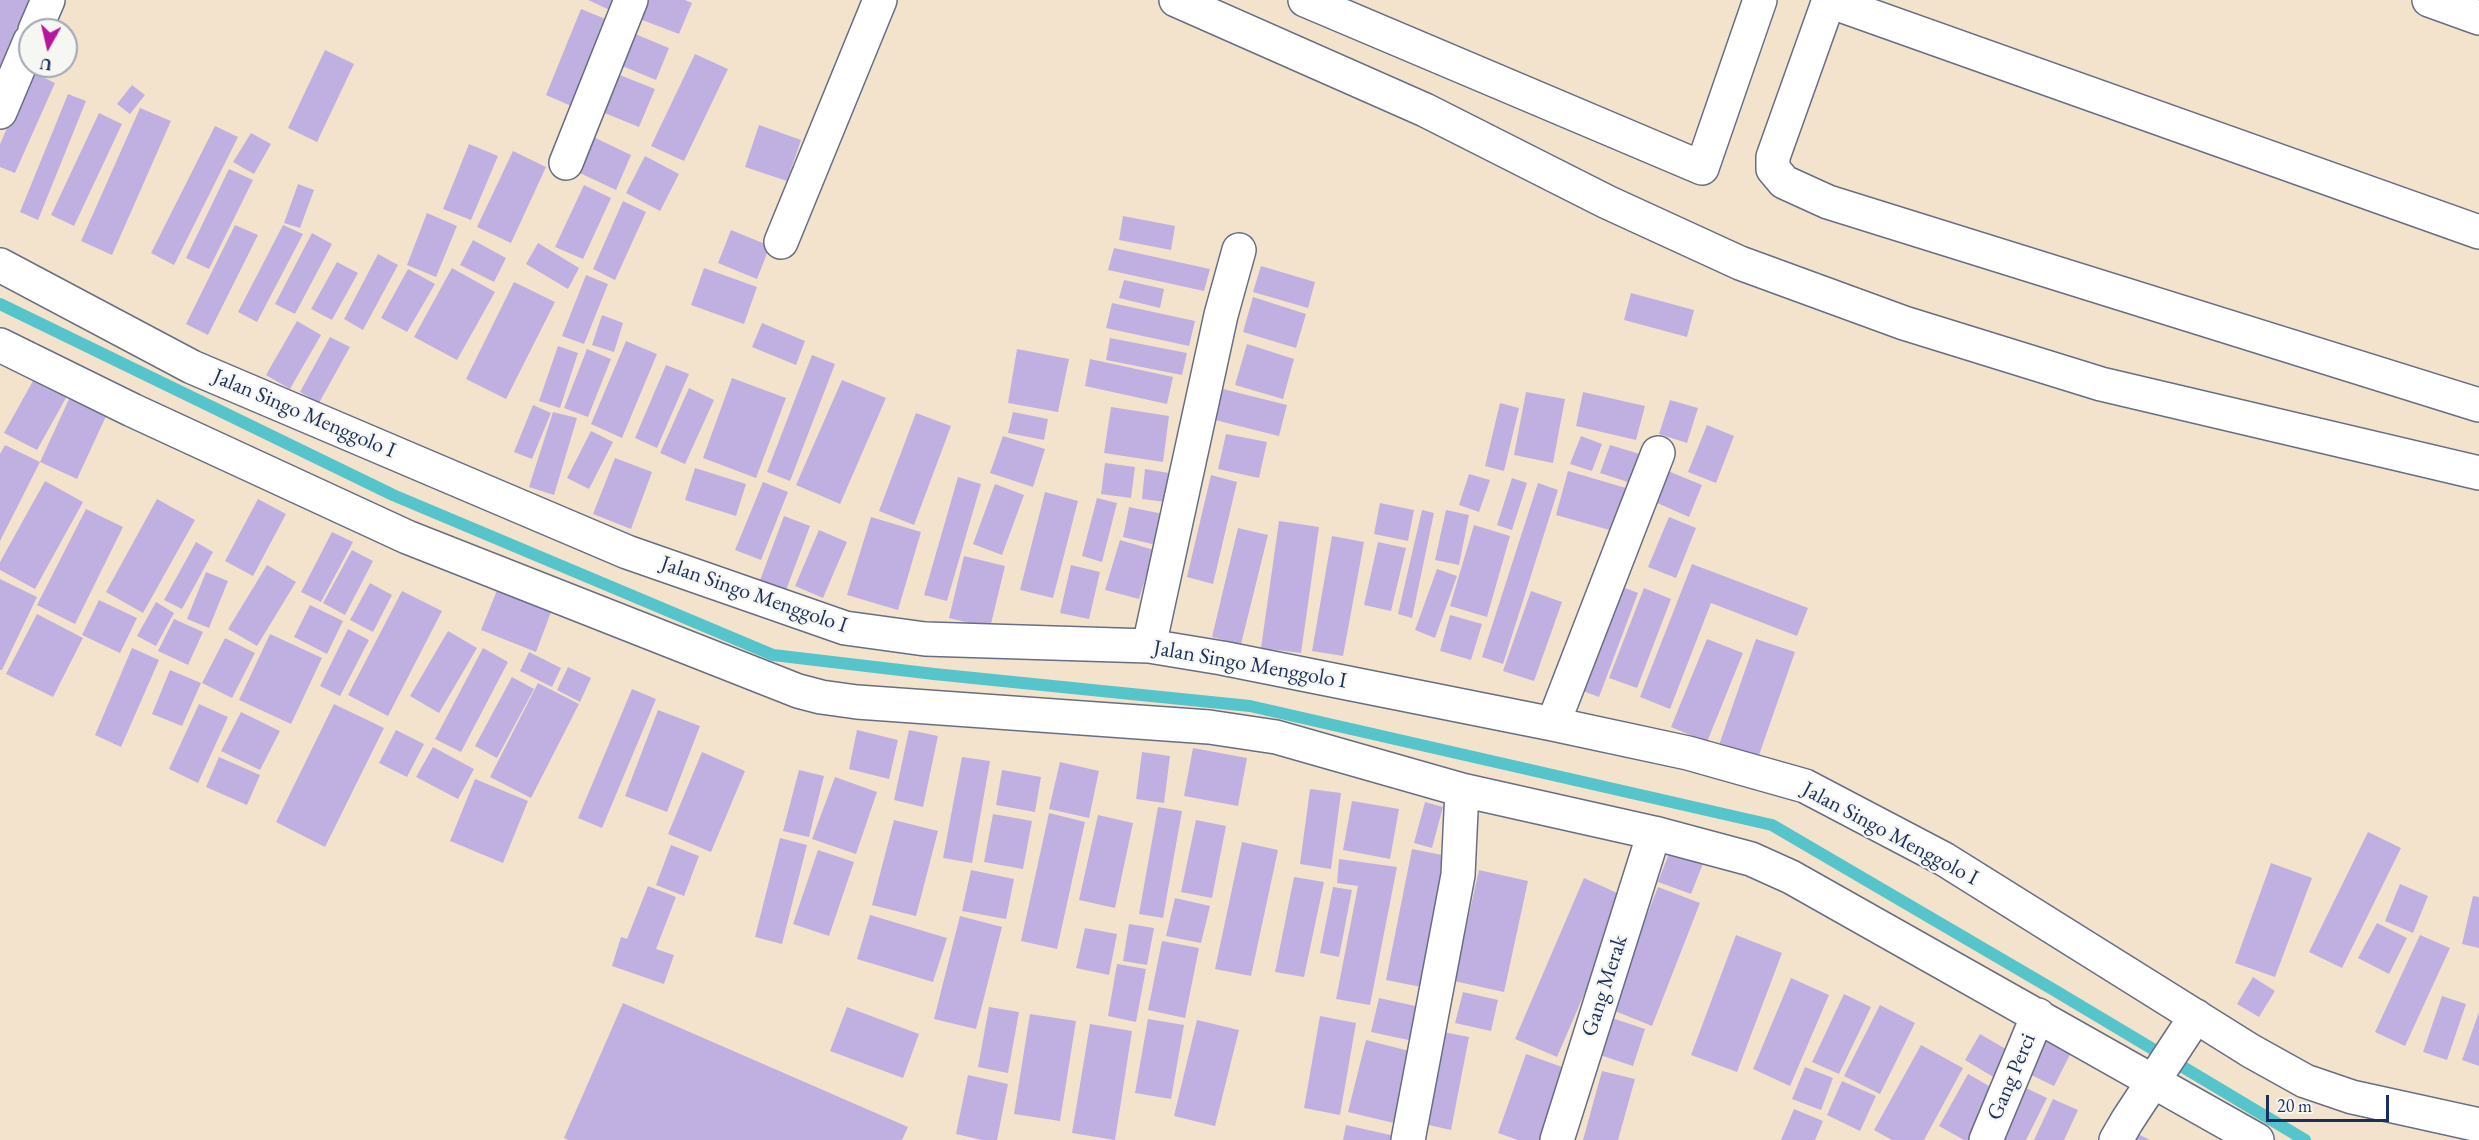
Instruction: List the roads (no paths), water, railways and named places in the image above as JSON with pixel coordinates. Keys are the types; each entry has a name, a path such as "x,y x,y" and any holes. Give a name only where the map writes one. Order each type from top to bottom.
{"street":[{"path":"40,18 48,0"},
{"path":"566,163 631,0"},
{"path":"781,242 880,0"},
{"path":"1176,0 1425,110 1607,202 1740,263 1904,323 2101,384 2479,473"},
{"path":"1305,0 1702,168 1760,0"},
{"path":"2430,0 2479,18"},
{"path":"2479,232 1829,1 1773,157 1773,169 1784,182 1828,202 2479,405"},
{"path":"0,112 18,69"},
{"path":"1149,646 1221,315 1239,250"},
{"name":"Jalan Singo Menggolo I","path":"0,265 192,367 627,552 844,628 925,639 1149,646 1234,660 1553,724 1688,753 1805,786 1944,859 2192,1022 2305,1081 2352,1097 2479,1125"},
{"path":"0,345 132,411 407,537 798,691 857,702 1238,730 1287,740 1462,790 1654,833 1751,859 1791,877 2038,1015 2157,1074 2257,1140"},
{"path":"1553,724 1658,453"},
{"path":"1408,1140 1456,886 1461,851 1462,790"},
{"name":"Gang Merak","path":"1557,1140 1654,833"},
{"name":"Gang Perci","path":"1986,1140 2038,1015"},
{"path":"2116,1140 2192,1022"}],"waterway":[{"path":"0,304 393,495 773,655 1250,706 1772,825 2305,1140"}]}
